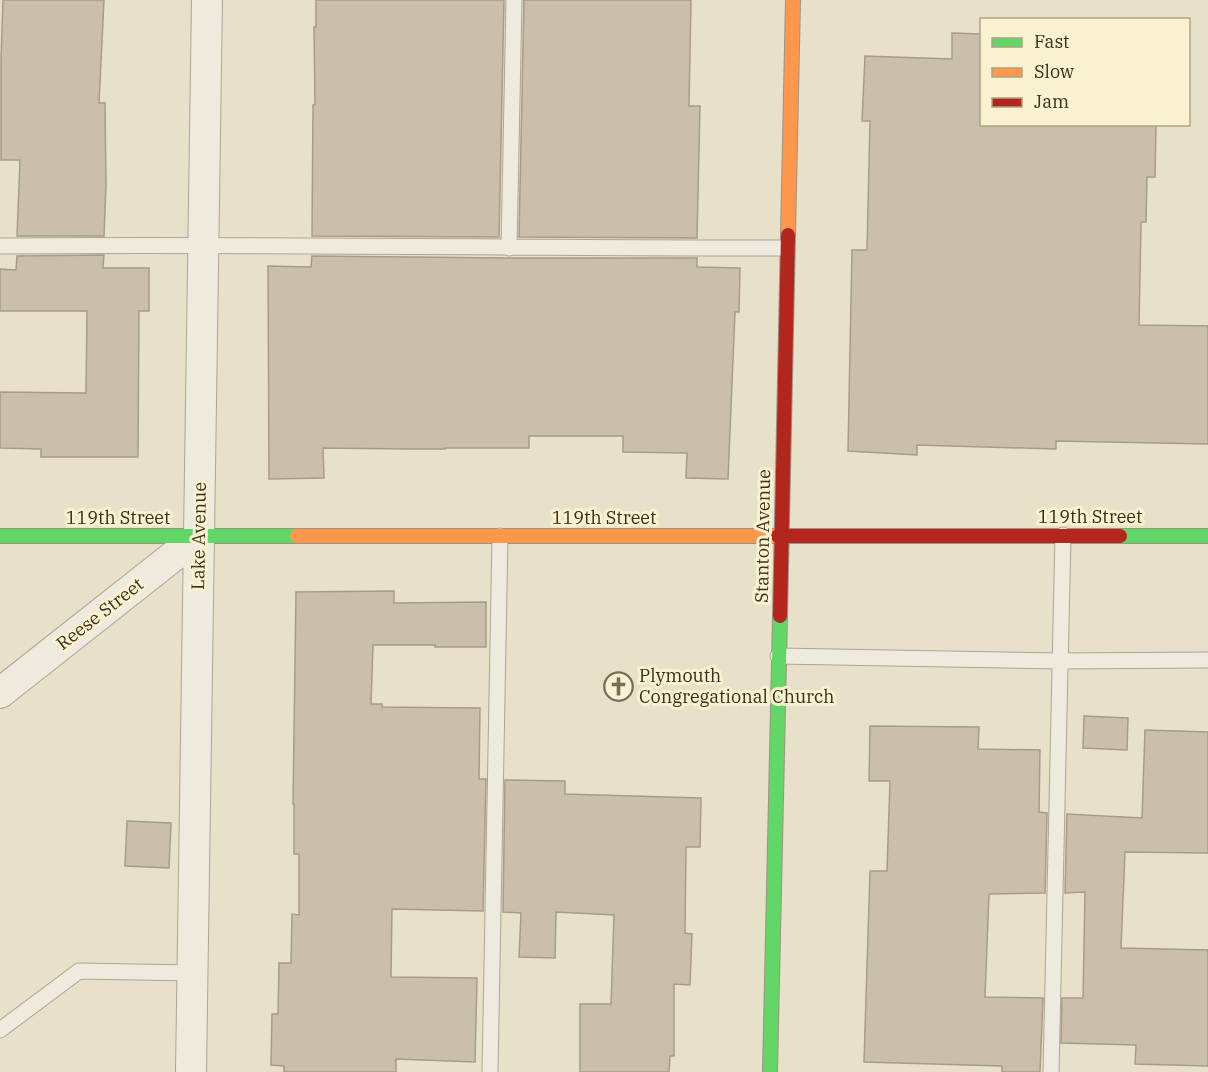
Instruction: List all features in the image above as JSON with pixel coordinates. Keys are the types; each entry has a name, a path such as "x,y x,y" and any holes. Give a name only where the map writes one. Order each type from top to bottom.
{"street":[{"name":"Lake Avenue","path":"191,1072 207,0"},
{"name":"Stanton Avenue","path":"770,1072 793,0"},
{"name":"119th Street","path":"0,536 1208,536"},
{"name":"Reese Street","path":"0,693 199,536"}],"lane":[{"path":"509,248 514,0"},
{"path":"0,246 203,244 509,248 787,248"},
{"path":"1051,1072 1063,535"},
{"path":"490,1072 500,536"},
{"path":"778,656 1060,661 1208,660"},
{"path":"0,1030 79,971 193,973"}],"building":[{"path":"3,0 104,0 99,103 105,103 104,236 17,236 20,160 1,160"},
{"path":"316,0 504,0 499,237 312,236"},
{"path":"524,0 691,0 689,106 700,106 697,238 519,237"},
{"path":"952,33 980,34 980,126 1156,126 1155,177 1147,177 1146,222 1141,222 1139,325 1208,326 1208,444 1056,441 1056,449 917,445 917,455 848,451 852,250 867,250 870,121 862,121 865,56 952,59"},
{"path":"104,255 103,268 149,268 149,311 139,311 138,457 41,457 41,449 0,448 0,392 86,393 87,311 0,311 0,269 16,270 17,256"},
{"path":"312,256 697,258 697,267 740,268 739,312 735,312 728,479 686,478 687,453 623,452 623,436 529,436 529,448 323,448 324,478 269,479 268,266 311,267"},
{"path":"394,591 394,603 486,602 486,647 373,645 371,704 382,704 382,707 480,708 479,779 486,779 483,911 392,909 391,977 477,978 475,1062 396,1059 396,1072 284,1072 284,1066 271,1065 272,1014 278,1014 279,963 291,963 292,914 299,915 299,854 294,854 293,804 296,592"},
{"path":"1084,716 1128,718 1127,750 1083,748"},
{"path":"870,726 979,727 978,749 1040,750 1039,812 1047,813 1045,893 989,894 985,997 1043,998 1040,1072 1002,1072 1002,1066 864,1062 870,871 887,871 890,781 869,781"},
{"path":"1145,730 1208,732 1208,853 1125,852 1121,948 1208,950 1208,1066 1135,1064 1136,1045 1061,1043 1062,998 1083,998 1085,892 1065,893 1067,814 1142,818"},
{"path":"505,780 565,781 565,794 701,798 700,847 686,847 685,933 692,934 690,985 674,984 674,1056 670,1056 669,1072 580,1072 580,1004 611,1004 614,915 556,912 555,958 519,957 521,913 503,912"},
{"path":"127,821 171,823 169,868 125,866"}],"traffic: fast":[{"path":"0,536 297,536"},
{"path":"1120,536 1208,536"},
{"path":"770,1072 780,616"}],"traffic: slow":[{"path":"788,235 793,0"},
{"path":"297,536 778,536"}],"traffic: jam":[{"path":"780,616 788,235"},
{"path":"778,536 1120,536"}],"place":[{"name":"Plymouth Congregational Church","path":"618,686"}]}
